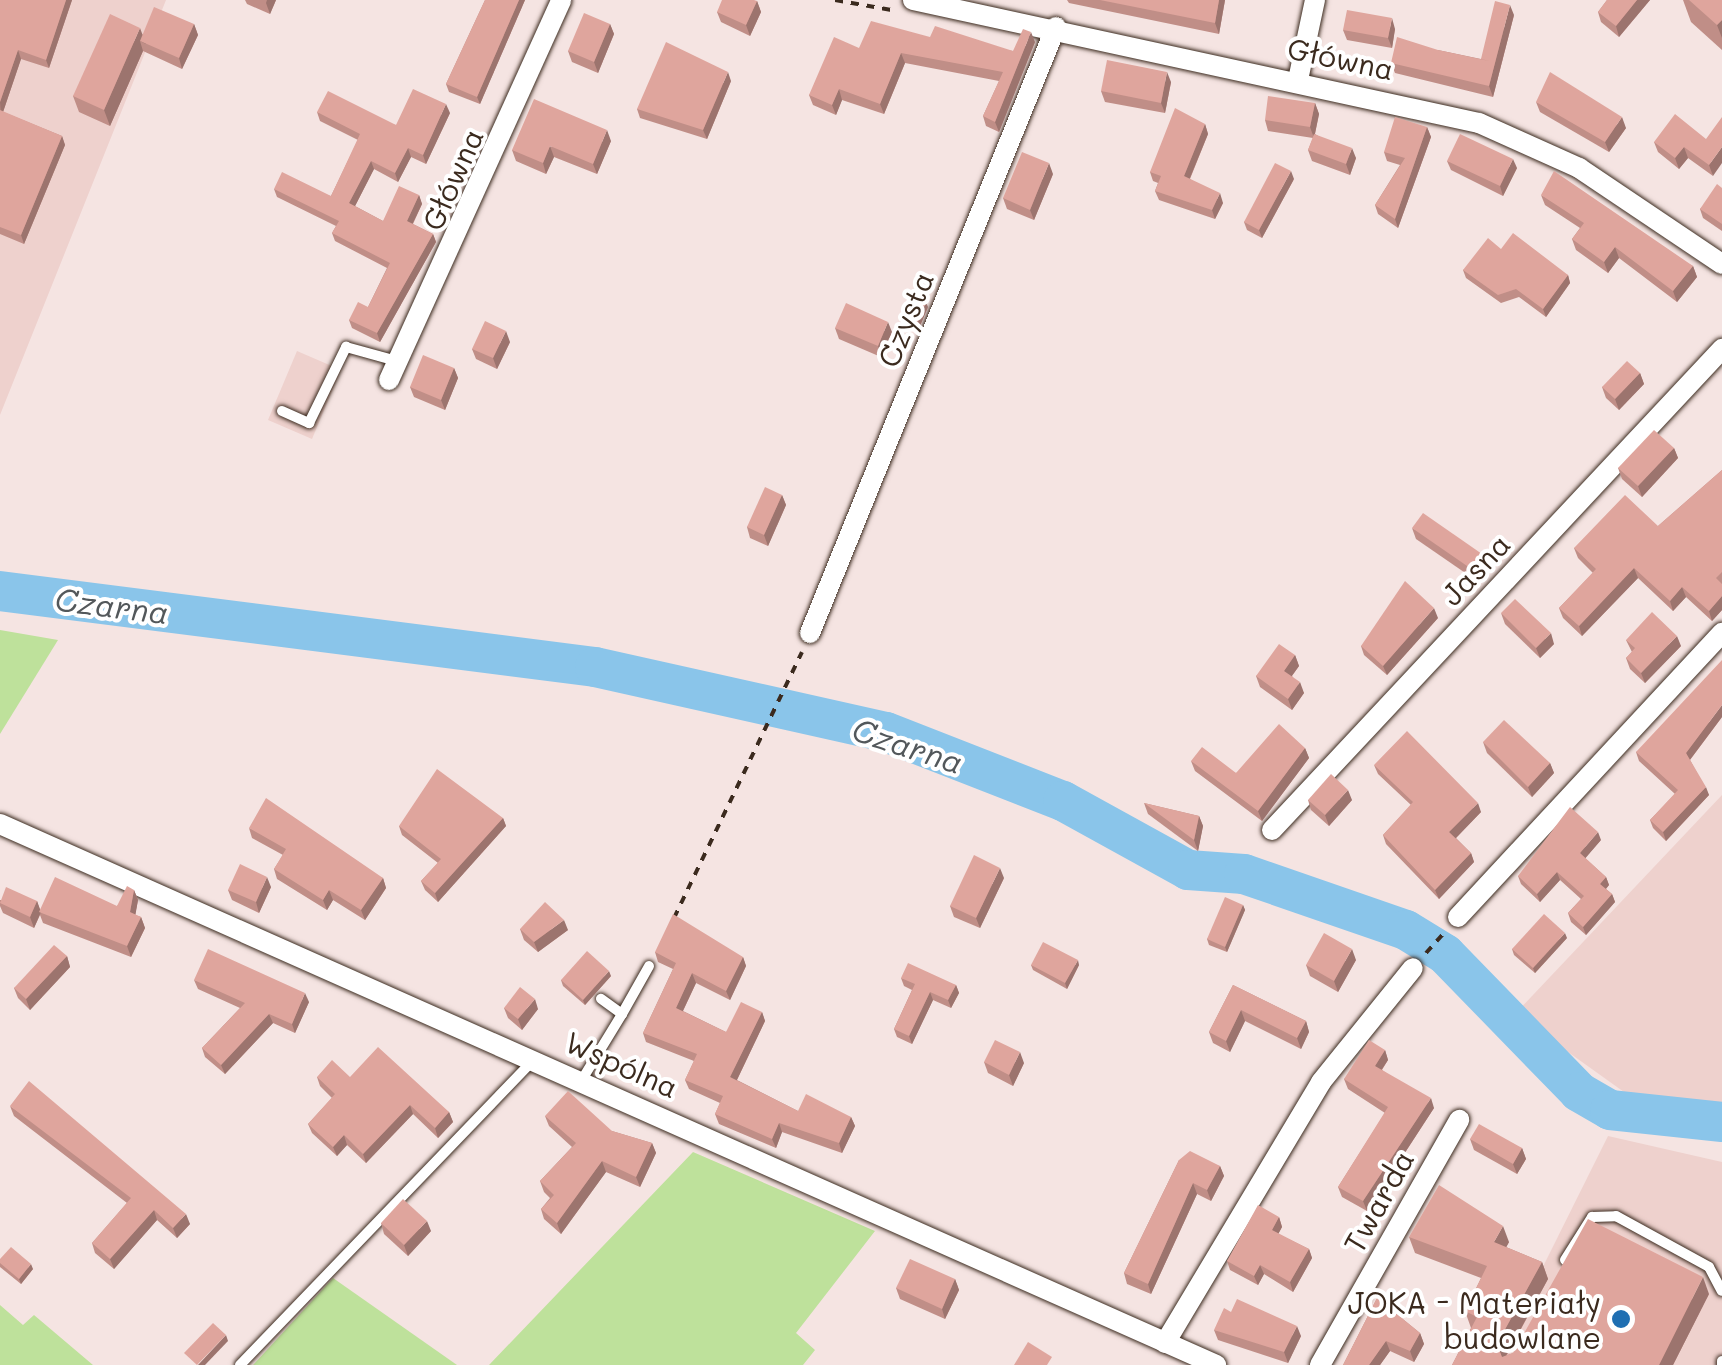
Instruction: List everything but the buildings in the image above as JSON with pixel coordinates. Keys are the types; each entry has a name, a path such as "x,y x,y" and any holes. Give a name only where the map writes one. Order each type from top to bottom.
{"street":[{"name":"Główna","path":"393,370 561,0"},
{"path":"1298,80 1315,0"},
{"name":"Główna","path":"913,7 1056,27 1433,109 1530,143 1722,264"},
{"name":"Czysta","path":"810,633 1056,27"},
{"name":"Jasna","path":"1272,830 1722,349"},
{"path":"1458,916 1722,633"},
{"name":"Wspólna","path":"0,824 583,1078 1216,1365"},
{"path":"1165,1343 1330,1068 1412,968"},
{"name":"Twarda","path":"1320,1365 1459,1120"}],"lane":[{"path":"282,411 309,422 346,347 393,370"},
{"path":"583,1078 649,966"},
{"path":"601,999 622,1014"},
{"path":"240,1365 536,1058"},
{"path":"1556,1278 1583,1227 1603,1214 1709,1267 1722,1292"}],"path":[{"path":"835,0 913,7"},
{"path":"667,932 765,740 810,633"},
{"path":"1412,968 1458,916"}],"shaded area":[{"path":"0,0 166,0 0,415"},
{"path":"297,351 341,370 312,439 268,420"},
{"path":"1722,795 1722,1104 1624,1092 1515,1014"},
{"path":"1608,1136 1722,1162 1722,1365 1494,1365"}],"green space":[{"path":"0,630 58,640 0,734"},
{"path":"693,1152 875,1231 796,1333 815,1350 803,1365 489,1365"},
{"path":"333,1278 457,1365 253,1365"},
{"path":"0,1305 23,1325 34,1315 93,1365 0,1365"}],"waterway":[{"name":"Czarna","path":"0,591 595,667 886,732 1063,801 1188,870 1244,874 1406,930 1445,954 1579,1092 1610,1110 1722,1122"}],"place":[{"name":"JOKA - Materiały budowlane","path":"1621,1319"}]}
